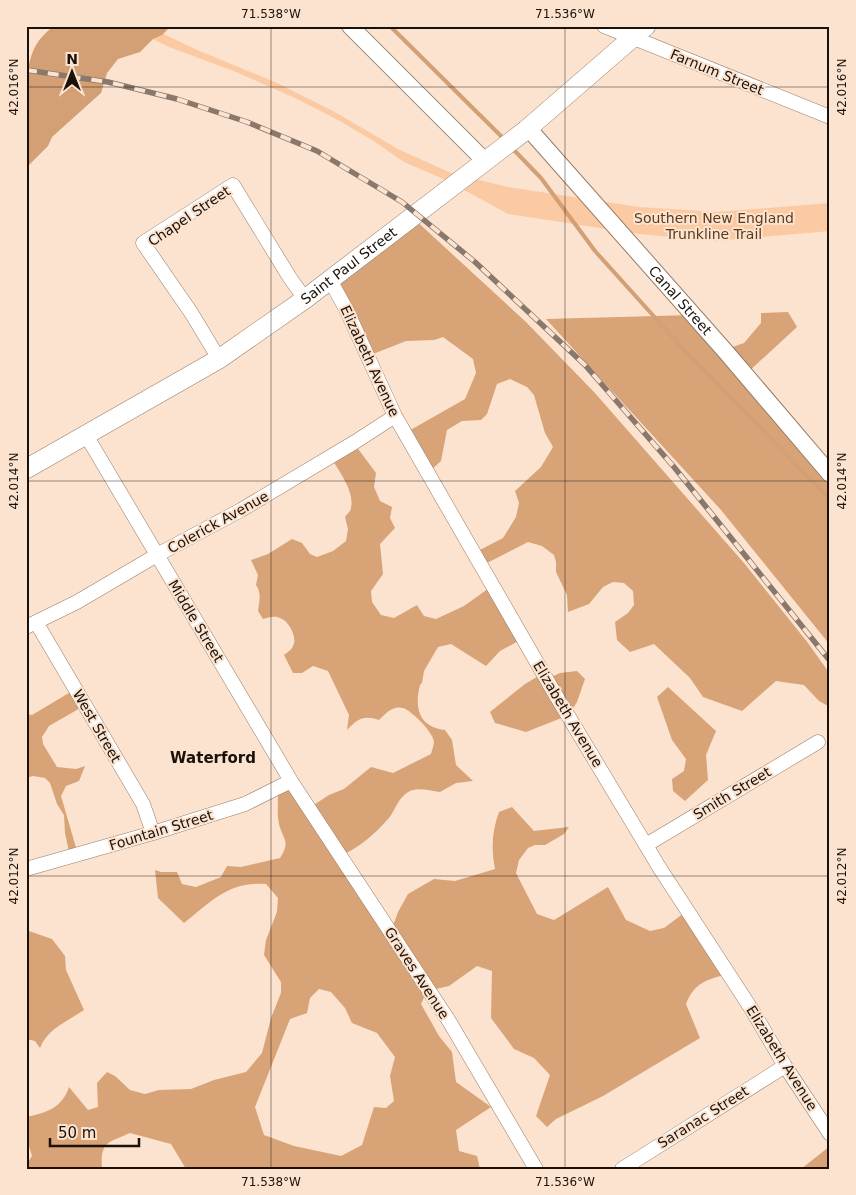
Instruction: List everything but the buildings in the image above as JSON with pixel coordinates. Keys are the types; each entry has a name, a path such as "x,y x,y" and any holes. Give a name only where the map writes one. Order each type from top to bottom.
{"main road":[{"name":"Saint Paul Street","path":"26,469 219,359 305,299 441,197 485,160 528,128 640,32"}],"street":[{"path":"350,26 485,160"},
{"name":"Farnum Street","path":"604,26 640,32 830,117"},
{"name":"Canal Street","path":"528,128 829,470"},
{"name":"Chapel Street","path":"219,359 192,314 143,243 233,185 305,299"},
{"name":"Elizabeth Avenue","path":"330,280 346,309 395,416 555,694 646,845 752,1010 784,1066 830,1134"},
{"name":"Colerick Avenue","path":"31,625 77,602 157,555 240,510 395,416"},
{"name":"Middle Street","path":"86,435 291,781"},
{"name":"West Street","path":"31,625 143,804 153,833"},
{"name":"Smith Street","path":"646,845 818,742"},
{"name":"Fountain Street","path":"26,869 153,833 245,804 291,781"},
{"name":"Graves Avenue","path":"291,781 449,1021 536,1169"},
{"name":"Saranac Street","path":"622,1169 784,1066"}],"green space":[{"name":"Southern New England Trunkline Trail","path":"126,26 147,26 195,49 275,82 335,112 398,149 451,173 508,187 639,207 717,212 830,203 830,231 716,241 639,234 508,214 448,181 404,162 340,121 295,98 236,72 169,47"}],"shaded area":[{"path":"54,26 171,26 162,35 153,39 140,52 118,59 107,73 101,93 52,137 48,146 26,168 25,107 27,74 34,49 38,42"},
{"path":"412,217 526,322 594,392 744,563 808,643 830,674 830,707 819,701 804,685 776,681 742,711 703,697 690,678 654,644 630,652 617,640 615,622 628,613 634,605 633,591 624,583 613,582 603,587 589,604 568,612 567,595 556,572 554,555 542,546 528,542 485,564 476,552 503,538 516,517 519,503 515,491 541,467 553,447 545,433 534,395 527,387 510,379 497,384 487,414 481,420 462,421 447,430 441,461 429,472 407,432 465,399 476,373 473,359 443,337 434,340 406,341 368,356 332,277"},
{"path":"788,312 797,327 747,373 830,466 830,645 721,510 546,319 693,315 724,350 744,343 761,323 761,313"},
{"path":"353,442 376,473 374,487 380,501 392,507 390,518 395,528 380,544 383,574 371,591 372,602 381,615 394,618 417,605 424,616 436,619 464,606 492,586 524,638 500,651 486,666 451,644 438,647 424,671 418,693 418,709 424,721 429,725 445,730 452,740 456,765 473,781 456,783 440,792 421,789 410,791 403,796 389,818 373,835 354,849 340,856 390,934 398,912 408,894 434,879 455,881 495,869 493,840 497,819 499,812 512,807 534,831 569,827 564,834 545,845 535,845 528,848 519,860 516,873 537,914 554,920 608,887 626,920 650,931 664,928 688,910 730,973 703,982 694,990 686,1004 700,1038 603,1096 556,1119 547,1127 536,1116 550,1075 534,1058 514,1049 491,1018 492,971 477,966 449,986 427,991 421,1004 439,1036 452,1052 456,1082 491,1107 456,1130 459,1151 477,1156 480,1169 186,1169 171,1144 130,1133 107,1144 102,1153 102,1169 26,1169 26,1165 32,1156 26,1136 26,1117 40,1114 58,1105 69,1087 88,1110 98,1107 97,1083 107,1072 115,1076 130,1090 145,1094 159,1090 191,1089 214,1080 246,1072 262,1053 271,1018 281,993 281,982 264,955 266,940 277,912 278,898 266,884 242,886 231,889 212,900 184,923 158,898 155,870 177,872 182,884 196,887 221,877 227,866 241,867 280,858 286,844 278,817 278,795 281,792 295,788 309,808 329,795 344,789 371,767 393,773 431,754 434,742 430,733 416,717 403,708 393,709 379,720 361,719 347,730 349,715 328,671 313,666 302,673 293,673 284,655 293,645 294,637 291,630 282,619 270,617 263,619 258,611 260,594 256,585 258,575 251,560 268,554 292,539 302,543 310,554 317,557 333,551 346,541 348,529 345,517 351,509 351,495 330,456","holes":["319,989 331,992 345,1008 352,1023 377,1033 395,1057 390,1076 394,1101 386,1108 374,1107 362,1145 341,1156 294,1146 264,1135 255,1107 290,1019 307,1013 310,998"]},
{"path":"577,671 585,679 577,702 569,715 526,732 495,723 490,712 525,684 542,674 549,678 560,673"},
{"path":"668,687 716,731 706,755 708,780 685,801 673,791 672,779 684,771 686,759 672,740 657,697"},
{"path":"74,690 82,707 49,726 42,737 43,744 57,767 76,769 85,766 79,781 66,786 61,796 77,851 69,852 64,815 57,804 50,783 45,778 33,776 26,778 26,714 32,715"},
{"path":"26,930 52,939 65,956 66,970 84,1010 53,1031 43,1041 40,1048 35,1041 26,1039"},
{"path":"830,1146 830,1169 801,1169"}],"waterway":[{"path":"390,26 505,140"},
{"path":"511,147 541,178 595,251 686,352 830,499"}],"railway":[{"path":"26,70 108,82 177,99 247,122 317,151 402,202 475,262 585,365 674,467 830,661"}],"district":[{"name":"Waterford","path":"213,758"}]}
